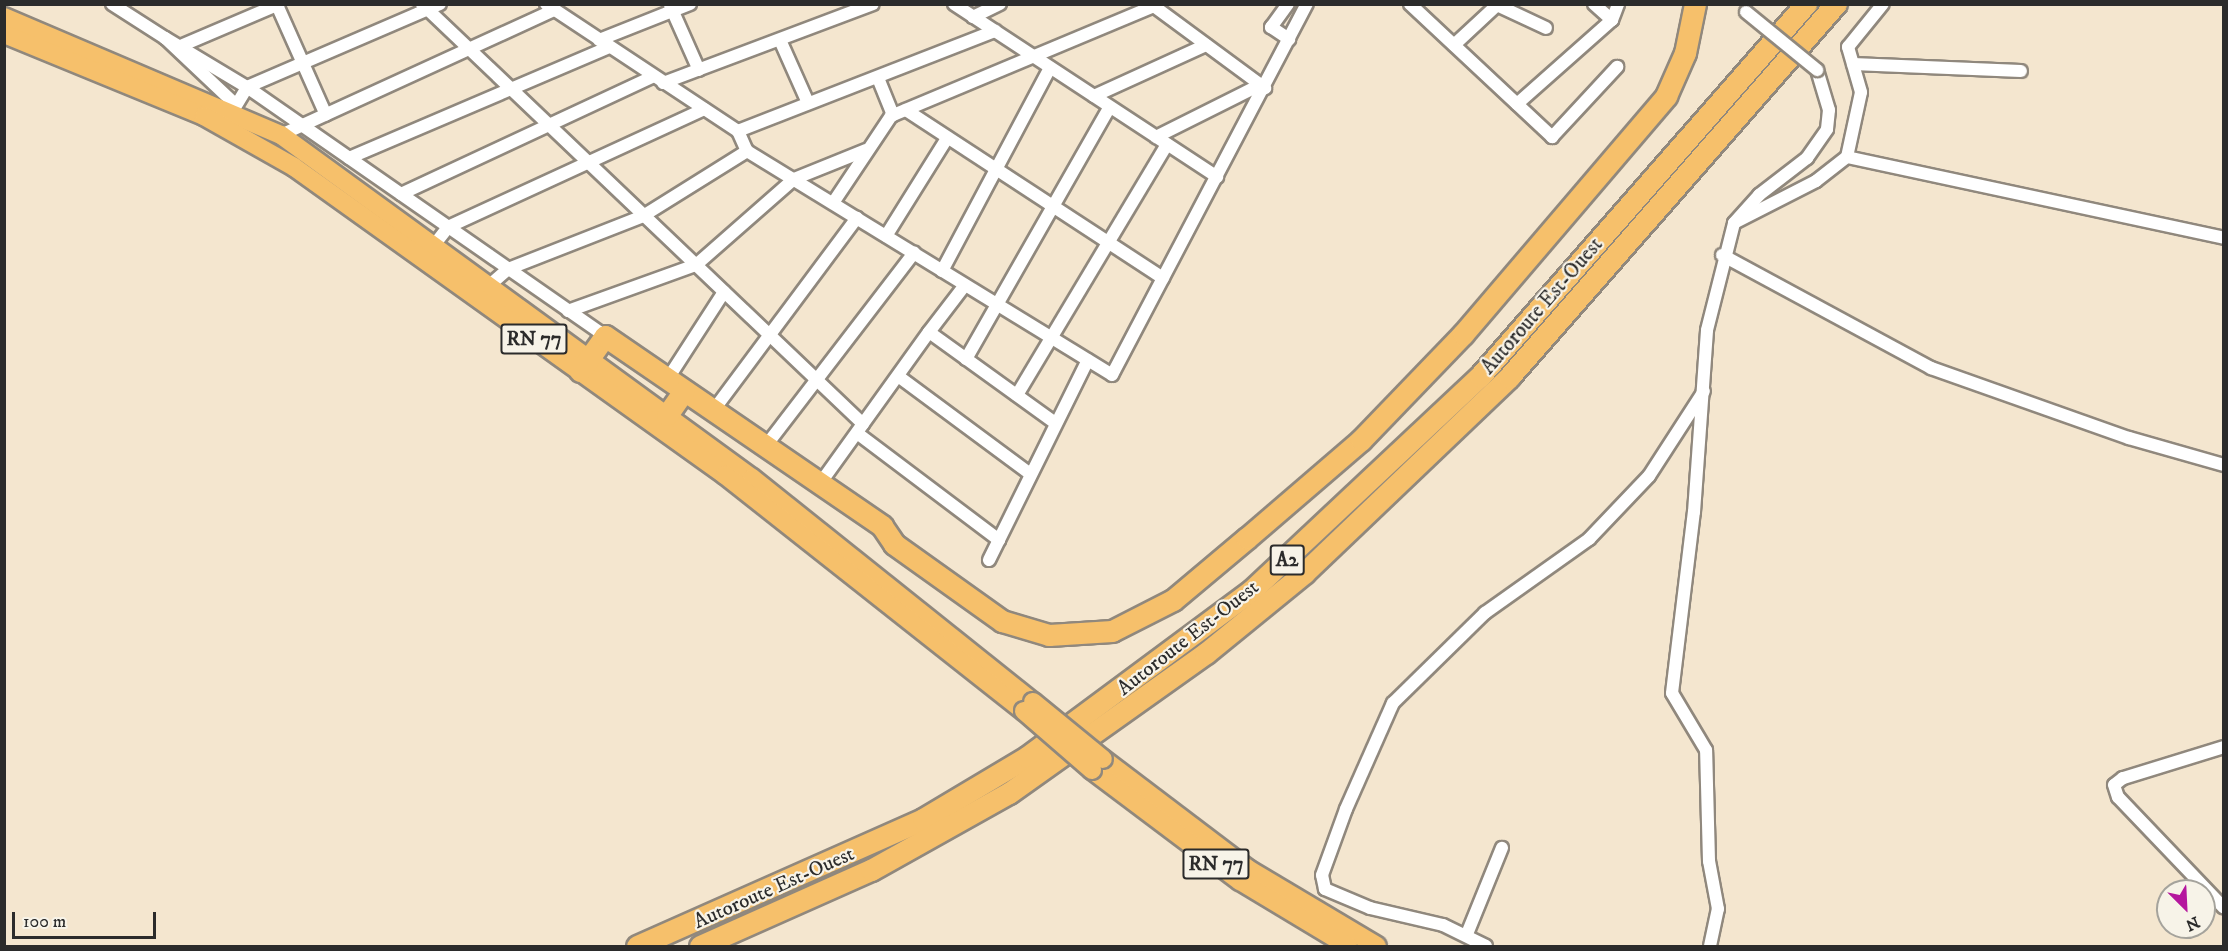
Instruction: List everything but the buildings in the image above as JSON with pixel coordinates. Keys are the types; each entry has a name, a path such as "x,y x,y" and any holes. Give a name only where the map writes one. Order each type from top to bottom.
{"highway":[{"path":"874,523 889,526 1008,613 1033,621 1097,623 1147,604 1348,438 1449,331 1650,99 1672,56 1683,4"},
{"path":"585,365 605,336 874,523 985,611 1022,630 1079,636 1140,622 1342,456 1463,334 1666,96 1685,53 1695,4"},
{"name":"Autoroute Est-Ouest","path":"637,946 923,819 1028,757 1243,598 1375,480 1480,376 1806,4"},
{"name":"Autoroute Est-Ouest","path":"700,946 871,870 1009,793 1206,653 1304,573 1509,377 1836,4"},
{"path":"667,415 676,386"}],"main road":[{"path":"4,17 281,135 405,238 431,249 480,293"},
{"name":"RN 77","path":"4,34 231,114 294,167 405,238 585,365 1028,706"},
{"path":"585,365 667,415 1098,764 1248,869 1377,946"},
{"name":"RN 77","path":"1098,764 1231,875 1348,946"}],"street":[{"path":"112,4 165,38 183,45 247,87 605,336"},
{"path":"165,38 231,114 247,87 305,64 424,8 440,4"},
{"path":"349,158 511,91 672,8 690,4"},
{"path":"401,194 547,125 659,80 699,70 873,4"},
{"path":"954,4 1217,177"},
{"path":"973,17 1000,4"},
{"path":"1288,4 1271,27 1289,39"},
{"path":"281,135 300,124 326,115 468,50 550,7 738,131 747,150 1112,375 1307,4"},
{"path":"1410,4 1552,136 1617,67"},
{"path":"1421,15 1431,4"},
{"path":"1594,4 1612,20"},
{"path":"1517,104 1612,20 1618,4"},
{"path":"1734,223 1816,181 1846,157 1861,113 1848,47 1883,4"},
{"path":"183,45 278,5 326,115"},
{"path":"833,203 866,150 893,115 1153,5 1262,86"},
{"path":"1454,45 1497,5 1546,28"},
{"path":"424,8 816,380 860,428 999,540"},
{"path":"672,8 699,70"},
{"path":"1710,946 1718,909 1709,861 1706,750 1672,693 1705,390 1707,330 1722,255 1734,223 1820,145 1829,110 1817,70 1743,8"},
{"path":"738,131 995,31"},
{"path":"780,40 808,103"},
{"path":"1094,96 1206,45"},
{"path":"1853,64 2021,71"},
{"path":"942,271 998,173 1050,68"},
{"path":"878,78 893,115"},
{"path":"1017,395 1109,244 1162,140 1262,86"},
{"path":"966,359 1054,209 1110,106"},
{"path":"431,249 448,227 590,165 704,109"},
{"path":"906,110 946,140 1163,278"},
{"path":"886,236 946,140"},
{"path":"480,293 508,269 643,216 747,150"},
{"path":"568,311 696,265 794,179 866,150"},
{"path":"1846,157 2223,238"},
{"path":"713,411 857,218"},
{"path":"765,447 914,253"},
{"path":"1722,255 1931,369 2129,438 2223,465"},
{"path":"819,485 965,285"},
{"path":"676,386 724,292"},
{"path":"929,332 1055,423"},
{"path":"989,560 1029,473 1088,360"},
{"path":"898,376 1029,473"},
{"path":"1486,946 1467,934 1370,908 1323,886 1346,809 1386,715 1450,642 1589,539 1649,476 1705,390"},
{"path":"2223,747 2123,778 2114,785 2118,797 2223,908"},
{"path":"1467,934 1502,848"}]}
